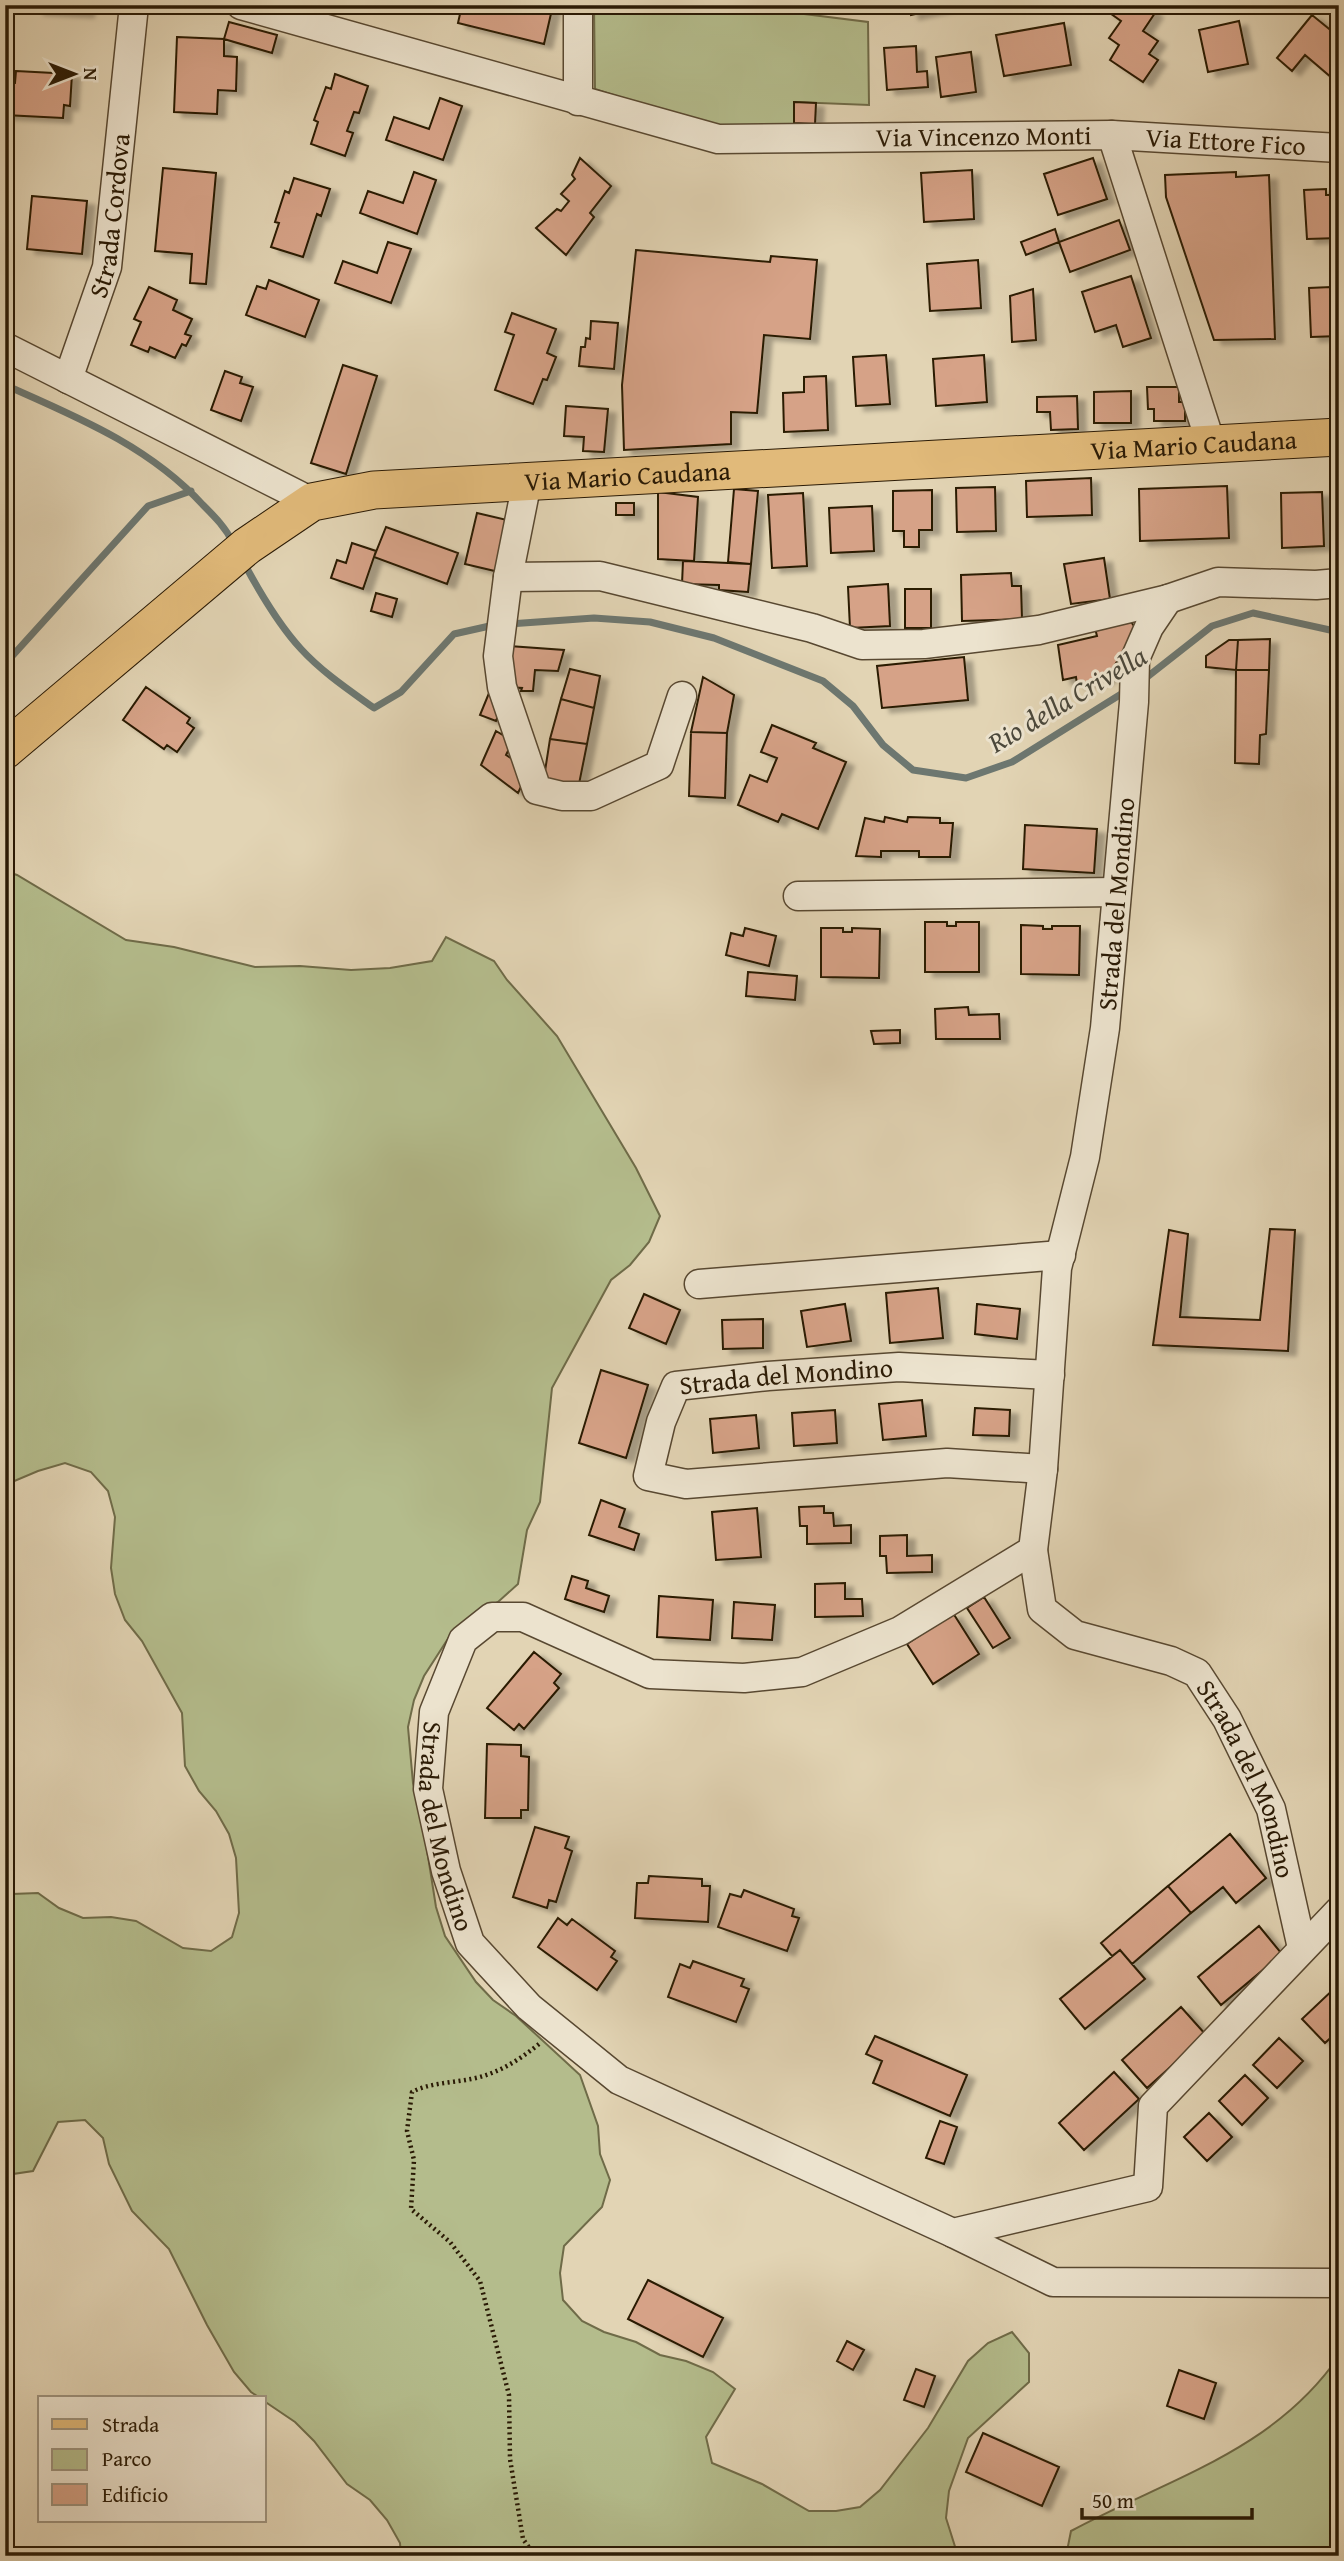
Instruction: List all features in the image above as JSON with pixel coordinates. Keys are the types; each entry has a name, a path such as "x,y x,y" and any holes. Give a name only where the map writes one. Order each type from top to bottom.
{"main road":[{"name":"Via Mario Caudana","path":"5,750 237,555 312,502 374,491 1339,437"}],"street":[{"name":"Strada Cordova","path":"68,379 107,267 134,5"},
{"name":"Via Vincenzo Monti","path":"241,5 718,139 1112,135 1211,444"},
{"path":"578,5 578,101"},
{"name":"Via Ettore Fico","path":"1112,135 1339,148"},
{"path":"5,348 312,502"},
{"path":"527,482 508,577 498,656 502,687 537,790 562,796 591,796 659,765 682,696"},
{"path":"508,577 600,576 812,628 862,645 923,644 1039,630 1168,599 1218,582 1316,585 1339,583"},
{"name":"Strada del Mondino","path":"1168,599 1149,627 1135,659 1134,702 1105,1028 1084,1157 1057,1268 1043,1469 1033,1550 1042,1609 1075,1635 1171,1661 1197,1673 1227,1719 1271,1809 1302,1948"},
{"path":"798,896 1116,892"},
{"path":"699,1284 1061,1255"},
{"name":"Strada del Mondino","path":"1043,1469 947,1463 686,1485 648,1476 661,1422 676,1386 768,1376 899,1367 1050,1375"},
{"name":"Strada del Mondino","path":"1033,1550 900,1631 802,1672 744,1678 650,1674 523,1617 492,1617 463,1640 434,1712 428,1789 446,1871 470,1943 528,2007 619,2080 953,2233 1053,2282 1339,2283"},
{"path":"953,2233 1148,2188 1153,2106 1339,1911"}],"path":[{"path":"535,2556 523,2539 510,2459 509,2395 480,2281 450,2242 411,2209 414,2160 407,2131 412,2092 474,2079 512,2065 538,2045 554,2028"}],"green space":[{"path":"594,5 731,5 868,22 869,105 794,102 794,128 717,129 595,89"},
{"path":"5,871 17,875 126,940 174,947 255,967 300,966 351,970 390,968 432,961 446,937 494,961 507,980 557,1036 636,1168 660,1216 649,1242 630,1265 611,1280 552,1388 540,1502 527,1530 518,1584 498,1602 474,1614 453,1631 424,1676 414,1700 408,1727 413,1783 421,1812 436,1907 445,1936 476,1982 580,2075 598,2126 600,2154 610,2180 602,2207 564,2246 560,2273 563,2300 582,2321 604,2332 636,2342 660,2355 686,2361 713,2372 735,2389 706,2437 712,2463 762,2484 809,2511 836,2511 860,2507 880,2490 928,2428 968,2361 988,2343 1012,2332 1029,2353 1029,2382 968,2438 949,2491 946,2518 958,2556 401,2556 400,2543 387,2520 370,2500 347,2484 314,2441 295,2422 266,2402 266,2396 257,2396 251,2392 234,2372 169,2249 132,2211 109,2164 103,2138 85,2120 58,2122 33,2171 6,2175 5,1918 12,1894 38,1893 59,1908 83,1918 111,1917 136,1921 183,1948 211,1951 232,1937 239,1913 236,1858 229,1834 185,1766 182,1713 142,1641 125,1620 115,1594 111,1568 115,1517 108,1491 91,1472 65,1463 5,1485"},
{"path":"1339,2356 1339,2556 1066,2556 1071,2531 1181,2478 1251,2440 1283,2417 1312,2389"}],"building":[{"path":"36,5 87,5 86,13 36,10"},
{"path":"462,5 553,5 544,44 458,23"},
{"path":"909,5 955,5 911,15"},
{"path":"1111,5 1151,5 1149,8 1155,13 1143,31 1158,41 1149,54 1158,60 1143,82 1110,60 1119,45 1109,38 1121,21 1107,11"},
{"path":"1312,15 1339,37 1339,84 1305,55 1292,71 1277,58"},
{"path":"1239,21 1248,64 1208,72 1199,30"},
{"path":"229,22 277,35 272,53 224,39"},
{"path":"1064,23 1071,65 1004,76 996,35"},
{"path":"177,37 224,39 224,56 237,57 236,91 218,90 217,114 174,112"},
{"path":"916,46 917,72 927,71 928,87 887,90 884,48"},
{"path":"971,52 976,92 941,97 936,57"},
{"path":"16,71 72,74 70,106 64,105 63,118 5,115 5,82 15,83"},
{"path":"335,74 368,86 359,113 354,112 347,131 353,133 345,156 311,144 318,122 314,120 326,87 331,89"},
{"path":"440,98 462,106 443,160 386,140 394,117 429,129"},
{"path":"794,102 816,103 815,124 794,123"},
{"path":"580,158 611,186 590,213 594,217 566,255 536,228 557,209 561,211 569,201 561,194 575,179 572,175"},
{"path":"1093,158 1107,199 1058,215 1044,174"},
{"path":"163,168 216,173 206,284 190,283 192,254 155,251"},
{"path":"972,170 974,219 924,222 921,173"},
{"path":"414,172 436,180 417,234 360,213 368,191 403,203"},
{"path":"1236,172 1236,177 1269,175 1275,339 1214,340 1166,197 1165,175"},
{"path":"294,178 330,189 321,216 317,214 303,257 271,247 279,223 275,222 285,191 289,193"},
{"path":"1326,189 1326,195 1339,195 1339,238 1307,239 1304,190"},
{"path":"32,196 87,201 82,254 27,249"},
{"path":"1119,220 1130,250 1070,272 1059,242"},
{"path":"1055,229 1059,242 1026,255 1021,242"},
{"path":"388,242 411,249 391,303 335,283 343,261 377,273"},
{"path":"636,250 770,262 771,256 817,260 810,339 764,335 757,413 731,412 731,444 624,450 622,385"},
{"path":"978,260 981,308 930,311 927,264"},
{"path":"1131,276 1151,338 1123,347 1116,325 1095,332 1082,292"},
{"path":"269,280 319,300 305,337 246,315 257,286 266,289"},
{"path":"149,287 177,300 173,310 192,319 185,334 191,336 186,346 182,344 175,358 150,347 148,352 131,345 141,322 134,319"},
{"path":"1331,287 1331,293 1339,293 1339,336 1311,337 1309,288"},
{"path":"1033,289 1036,340 1012,342 1010,296"},
{"path":"512,313 556,329 547,353 556,357 533,404 495,390 514,335 505,332"},
{"path":"591,321 618,323 614,369 579,366 581,347 585,347 586,338 590,339"},
{"path":"886,355 890,404 856,406 853,357"},
{"path":"984,355 987,402 936,406 933,359"},
{"path":"343,365 377,376 346,474 311,463"},
{"path":"225,371 242,377 240,383 253,387 241,421 211,410"},
{"path":"826,376 828,430 784,432 783,393 804,392 804,377"},
{"path":"1147,387 1179,387 1179,402 1185,402 1185,421 1154,421 1154,409 1148,409"},
{"path":"1131,391 1131,423 1094,423 1094,392"},
{"path":"1077,396 1078,429 1051,430 1050,412 1037,412 1037,397"},
{"path":"566,406 608,409 604,452 583,451 584,437 564,436"},
{"path":"1091,478 1092,515 1027,517 1026,481"},
{"path":"1227,486 1229,538 1140,541 1139,489"},
{"path":"995,487 996,531 957,532 956,488"},
{"path":"734,489 758,491 751,564 728,562"},
{"path":"932,490 932,530 919,530 919,547 904,547 904,531 893,531 893,491"},
{"path":"658,492 698,497 694,561 658,559"},
{"path":"1322,492 1324,546 1282,548 1281,493"},
{"path":"803,493 807,566 772,568 768,495"},
{"path":"616,503 634,503 634,515 616,515"},
{"path":"872,506 874,551 831,553 829,508"},
{"path":"477,513 511,521 499,572 465,564"},
{"path":"386,527 458,553 447,584 374,557"},
{"path":"352,543 376,551 363,589 331,578 337,560 346,563"},
{"path":"1104,558 1110,599 1071,604 1064,564"},
{"path":"683,561 751,564 748,592 719,590 719,585 682,584"},
{"path":"1011,573 1012,586 1021,586 1022,619 962,621 961,575"},
{"path":"888,584 890,626 850,628 848,587"},
{"path":"905,589 931,589 931,628 905,628"},
{"path":"376,593 397,599 392,617 371,611"},
{"path":"1131,622 1137,630 1106,679 1077,684 1076,677 1063,680 1058,645 1097,636 1095,628"},
{"path":"1270,639 1269,670 1236,670 1238,640"},
{"path":"1229,640 1238,640 1236,670 1206,667 1206,656"},
{"path":"509,646 564,650 558,671 535,670 533,691 521,691 522,688 506,687"},
{"path":"964,657 968,700 882,708 877,666"},
{"path":"570,669 600,676 594,708 561,699"},
{"path":"1236,670 1269,670 1266,734 1260,735 1259,764 1235,763"},
{"path":"703,677 734,695 727,733 691,732"},
{"path":"146,687 190,718 187,723 194,728 177,752 167,745 164,749 123,720"},
{"path":"489,693 505,699 496,721 480,715"},
{"path":"561,699 594,708 587,744 550,739"},
{"path":"772,725 816,743 813,748 846,762 818,829 782,814 778,822 738,805 750,775 767,782 777,758 761,752"},
{"path":"496,731 513,741 506,755 529,770 518,793 481,765"},
{"path":"691,732 727,733 725,798 689,796"},
{"path":"550,739 587,744 578,789 543,784"},
{"path":"885,817 907,822 908,817 940,818 940,823 953,823 950,857 919,857 919,851 881,851 881,857 856,856 865,818 884,822"},
{"path":"1025,825 1097,829 1094,873 1023,869"},
{"path":"925,922 947,922 947,926 956,926 956,922 979,922 979,972 925,972"},
{"path":"1021,925 1043,926 1043,929 1052,929 1052,926 1080,926 1079,975 1021,974"},
{"path":"745,928 776,936 769,966 726,955 731,933 743,936"},
{"path":"821,928 843,928 843,932 852,932 852,928 880,929 879,978 821,977"},
{"path":"748,972 797,976 795,1000 746,996"},
{"path":"968,1007 969,1015 999,1014 1000,1039 936,1039 935,1009"},
{"path":"900,1030 900,1043 874,1044 871,1031"},
{"path":"1270,1229 1295,1230 1288,1351 1153,1345 1169,1230 1188,1234 1180,1317 1260,1320"},
{"path":"938,1288 943,1338 890,1343 886,1293"},
{"path":"644,1294 680,1310 666,1344 629,1328"},
{"path":"845,1304 851,1341 807,1347 801,1311"},
{"path":"977,1304 1020,1309 1017,1339 975,1334"},
{"path":"763,1319 763,1348 723,1349 722,1320"},
{"path":"601,1370 648,1385 626,1458 579,1443"},
{"path":"922,1400 926,1436 883,1440 879,1404"},
{"path":"975,1408 1010,1410 1009,1436 973,1435"},
{"path":"835,1410 837,1443 794,1446 792,1413"},
{"path":"756,1415 759,1448 713,1453 710,1419"},
{"path":"601,1500 625,1509 619,1527 639,1534 634,1550 589,1535"},
{"path":"824,1506 824,1513 833,1513 834,1526 851,1525 851,1543 807,1544 807,1526 800,1526 799,1507"},
{"path":"757,1508 761,1557 716,1560 712,1512"},
{"path":"907,1535 907,1556 932,1555 932,1572 887,1573 886,1556 880,1556 880,1536"},
{"path":"572,1576 588,1581 586,1588 609,1596 604,1612 565,1599"},
{"path":"845,1583 845,1599 862,1599 863,1616 815,1617 815,1584"},
{"path":"659,1596 713,1600 710,1640 657,1637"},
{"path":"984,1597 1010,1638 993,1648 967,1608"},
{"path":"734,1602 775,1605 772,1640 732,1638"},
{"path":"953,1613 979,1654 933,1684 907,1644"},
{"path":"534,1652 561,1674 554,1683 559,1688 524,1729 519,1724 514,1730 487,1708"},
{"path":"487,1744 521,1745 521,1756 529,1757 528,1810 521,1810 521,1818 485,1818"},
{"path":"535,1827 569,1837 565,1848 572,1851 556,1902 549,1900 547,1908 513,1897"},
{"path":"1230,1834 1266,1878 1236,1903 1223,1887 1191,1913 1168,1886"},
{"path":"649,1876 702,1879 702,1886 710,1886 708,1922 635,1918 637,1883 648,1883"},
{"path":"1168,1886 1191,1913 1132,1964 1120,1950 1112,1956 1101,1943"},
{"path":"744,1890 794,1909 792,1916 799,1918 787,1951 718,1927 730,1894 741,1897"},
{"path":"558,1918 567,1925 572,1919 615,1951 611,1957 617,1961 597,1990 538,1947"},
{"path":"1259,1926 1282,1954 1221,2005 1198,1977"},
{"path":"1120,1950 1145,1979 1085,2029 1060,1999"},
{"path":"693,1961 744,1979 741,1986 749,1989 736,2022 668,1997 680,1964 690,1968"},
{"path":"1339,1984 1339,2030 1325,2043 1302,2019"},
{"path":"1181,2007 1206,2035 1147,2088 1122,2060"},
{"path":"875,2036 967,2075 950,2116 873,2083 882,2061 866,2054"},
{"path":"1279,2038 1303,2061 1277,2088 1253,2065"},
{"path":"1114,2072 1139,2099 1084,2150 1059,2123"},
{"path":"1245,2075 1268,2098 1242,2125 1219,2101"},
{"path":"1209,2113 1232,2137 1207,2161 1184,2137"},
{"path":"940,2121 957,2127 944,2164 926,2158"},
{"path":"648,2280 723,2318 703,2357 628,2319"},
{"path":"847,2341 864,2350 853,2370 837,2361"},
{"path":"916,2369 935,2376 924,2407 904,2400"},
{"path":"1179,2370 1216,2383 1204,2419 1167,2406"},
{"path":"983,2433 1059,2467 1042,2506 966,2472"}],"waterway":[{"name":"Rio della Crivella","path":"5,385 85,421 136,450 182,484 212,514 233,543"},
{"path":"5,664 148,506 191,491"},
{"name":"Rio della Crivella","path":"244,563 270,608 301,649 327,673 374,708 401,692 454,634 494,625"},
{"name":"Rio della Crivella","path":"1142,681 1212,626 1253,613 1339,632"},
{"name":"Rio della Crivella","path":"509,624 594,618 650,622 714,638 823,681 853,706 883,745 913,770 966,778 1012,762 1126,691"}]}
